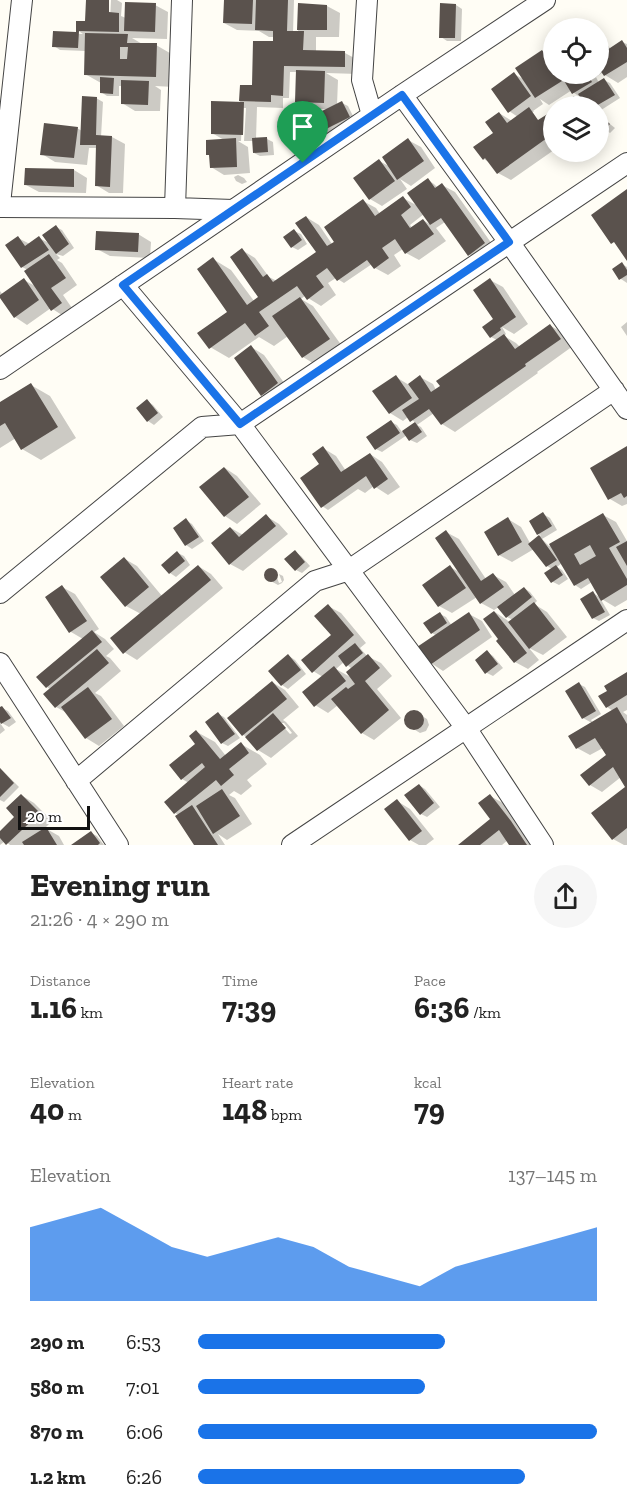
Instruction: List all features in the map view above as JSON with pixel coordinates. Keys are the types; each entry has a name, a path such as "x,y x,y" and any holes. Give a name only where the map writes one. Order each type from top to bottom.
{"street":[{"path":"22,0 0,206 233,210"},
{"path":"175,208 182,0"},
{"path":"367,0 362,80 372,115"},
{"path":"0,369 545,0"},
{"path":"402,95 627,408"},
{"path":"0,593 202,427 240,424 627,163"},
{"path":"123,285 240,424 466,728 543,845"},
{"path":"76,781 315,581 349,570 614,390"},
{"path":"292,845 627,620"},
{"path":"0,663 118,845"}],"building":[{"path":"86,0 109,0 109,12 119,13 119,32 79,31 78,48 52,47 53,31 76,32 76,21 85,21"},
{"path":"224,0 253,0 252,24 223,23"},
{"path":"256,0 288,0 287,31 304,31 303,50 345,51 345,67 284,66 283,96 271,95 271,102 239,101 240,85 252,85 253,41 273,41 273,31 255,30"},
{"path":"125,2 156,3 155,32 124,31"},
{"path":"298,3 327,5 327,30 297,30"},
{"path":"440,3 456,4 455,38 439,38"},
{"path":"85,33 128,34 127,43 157,43 156,77 84,75","holes":["120,47 128,47 127,59 120,59"]},
{"path":"622,40 627,48 627,62 609,73 609,49"},
{"path":"542,50 543,84 557,84 535,98 515,68"},
{"path":"296,70 325,71 324,103 295,102"},
{"path":"514,72 531,96 508,113 491,89"},
{"path":"100,77 114,78 113,94 100,93"},
{"path":"121,80 149,81 148,105 121,104"},
{"path":"566,84 589,84 572,94"},
{"path":"594,84 608,84 615,95 609,98 609,96 579,96 578,94"},
{"path":"82,96 97,97 96,135 112,136 110,187 95,186 96,145 80,145"},
{"path":"211,101 244,102 243,135 211,134"},
{"path":"342,101 350,117 318,133 310,117"},
{"path":"529,107 538,120 543,117 543,141 497,174 473,147 493,133 485,122 499,112 507,123"},
{"path":"44,123 78,127 74,158 40,155"},
{"path":"267,137 268,152 253,153 252,138"},
{"path":"236,138 237,167 210,168 209,155 206,155 206,140"},
{"path":"408,138 424,161 397,180 382,157"},
{"path":"379,159 395,181 369,200 353,178"},
{"path":"25,168 74,169 74,187 24,185"},
{"path":"428,178 435,188 442,183 485,243 468,256 441,218 430,225 407,193"},
{"path":"627,189 627,261 614,242 611,244 591,215"},
{"path":"403,196 411,207 401,215 410,228 423,219 434,234 405,254 395,239 382,248 389,258 374,269 367,260 337,281 327,268 316,276 324,287 307,300 297,286 259,312 269,326 255,336 245,323 209,349 197,333 227,312 197,269 213,257 247,305 258,297 230,257 242,248 263,277 267,274 273,282 316,252 295,223 306,216 327,246 334,242 324,227 363,199 375,216"},
{"path":"56,225 69,244 56,254 42,235"},
{"path":"294,229 302,240 291,248 283,237"},
{"path":"96,231 139,233 138,252 95,250"},
{"path":"18,236 25,246 39,236 49,250 21,268 5,245"},
{"path":"49,254 66,278 51,288 62,303 51,311 24,271"},
{"path":"622,262 627,275 619,280 612,269"},
{"path":"24,278 39,300 14,318 0,295"},
{"path":"490,278 516,317 490,338 482,327 493,319 473,290"},
{"path":"300,297 330,339 302,358 272,316"},
{"path":"550,324 561,339 441,425 429,409 410,422 402,410 419,399 408,384 420,375 431,392 440,386 436,381 504,334 515,349"},
{"path":"251,345 278,383 261,396 234,358"},
{"path":"396,375 412,398 389,414 372,391"},
{"path":"31,383 58,427 21,450 5,423 0,426 0,402"},
{"path":"147,399 158,413 147,422 136,408"},
{"path":"391,420 400,433 375,450 366,437"},
{"path":"415,422 422,432 409,441 402,431"},
{"path":"323,446 341,472 370,453 388,479 374,489 366,476 321,508 300,478 319,464 312,454"},
{"path":"627,446 627,496 624,498 621,493 608,500 590,468"},
{"path":"224,467 249,497 224,517 199,487"},
{"path":"543,512 552,526 537,535 529,521"},
{"path":"603,513 620,542 609,548 627,579 627,585 601,601 588,578 574,586 549,544","holes":["590,545 596,556 580,565 574,554"]},
{"path":"266,514 276,526 229,565 211,543 230,527 239,537"},
{"path":"508,517 522,542 498,556 484,532"},
{"path":"186,518 199,537 185,546 173,528"},
{"path":"446,530 481,581 493,573 504,587 480,604 435,538"},
{"path":"539,535 557,560 546,567 528,544"},
{"path":"627,541 627,566 616,547"},
{"path":"295,550 305,562 295,571 284,559"},
{"path":"177,551 185,561 169,574 161,565"},
{"path":"124,557 149,587 125,607 100,577"},
{"path":"198,565 211,580 123,654 110,638"},
{"path":"450,565 466,588 438,607 422,585"},
{"path":"556,565 563,575 551,583 544,573"},
{"path":"271,568 276,570 278,575 276,580 271,582 266,580 264,575 266,570"},
{"path":"62,585 87,621 69,633 45,597"},
{"path":"524,587 532,597 506,618 497,607"},
{"path":"593,591 605,612 592,619 580,599"},
{"path":"534,602 555,629 529,649 508,622"},
{"path":"328,604 354,635 312,673 301,660 331,635 314,616"},
{"path":"494,611 527,653 514,663 496,641 498,639 483,619"},
{"path":"440,612 447,623 431,634 423,623"},
{"path":"469,612 480,630 430,665 417,647"},
{"path":"92,630 102,642 46,688 36,677"},
{"path":"355,643 363,653 346,667 338,656"},
{"path":"97,649 109,663 55,708 43,694"},
{"path":"487,650 498,664 485,674 475,660"},
{"path":"288,654 301,670 281,686 268,671"},
{"path":"368,654 380,668 365,681 389,710 361,734 331,699 346,687 348,689 355,684 346,672"},
{"path":"334,666 346,681 314,707 302,692"},
{"path":"627,672 627,695 606,708 598,696 607,691 604,686"},
{"path":"272,681 287,699 242,736 227,718"},
{"path":"579,682 596,711 582,719 565,691"},
{"path":"88,687 112,719 85,739 61,707"},
{"path":"2,706 11,718 1,724 0,707"},
{"path":"617,707 627,724 627,828 612,840 591,813 625,787 613,767 589,786 580,775 606,755 595,738 576,749 568,736"},
{"path":"414,710 421,713 424,720 421,727 414,730 407,727 404,720 407,713"},
{"path":"218,712 235,734 221,744 205,722"},
{"path":"273,713 286,728 257,751 245,737"},
{"path":"196,730 220,759 241,742 249,753 229,769 234,775 221,786 216,780 174,814 164,802 205,767 202,763 181,780 169,765 195,744 189,736"},
{"path":"0,768 14,783 0,797"},
{"path":"419,784 434,803 420,815 404,795"},
{"path":"222,789 240,816 213,834 196,806"},
{"path":"21,794 40,813 6,845 0,838 0,831 14,817 6,808"},
{"path":"490,794 527,845 509,845 499,830 480,845 458,845 490,819 478,803"},
{"path":"397,799 422,831 409,841 384,809"},
{"path":"192,805 218,845 194,845 175,816"},
{"path":"46,827 57,845 24,845 22,842"},
{"path":"91,831 100,843 98,845 71,845"}],"route":[{"path":"402,95 509,242 240,424 123,285 303,163 402,95"}]}
